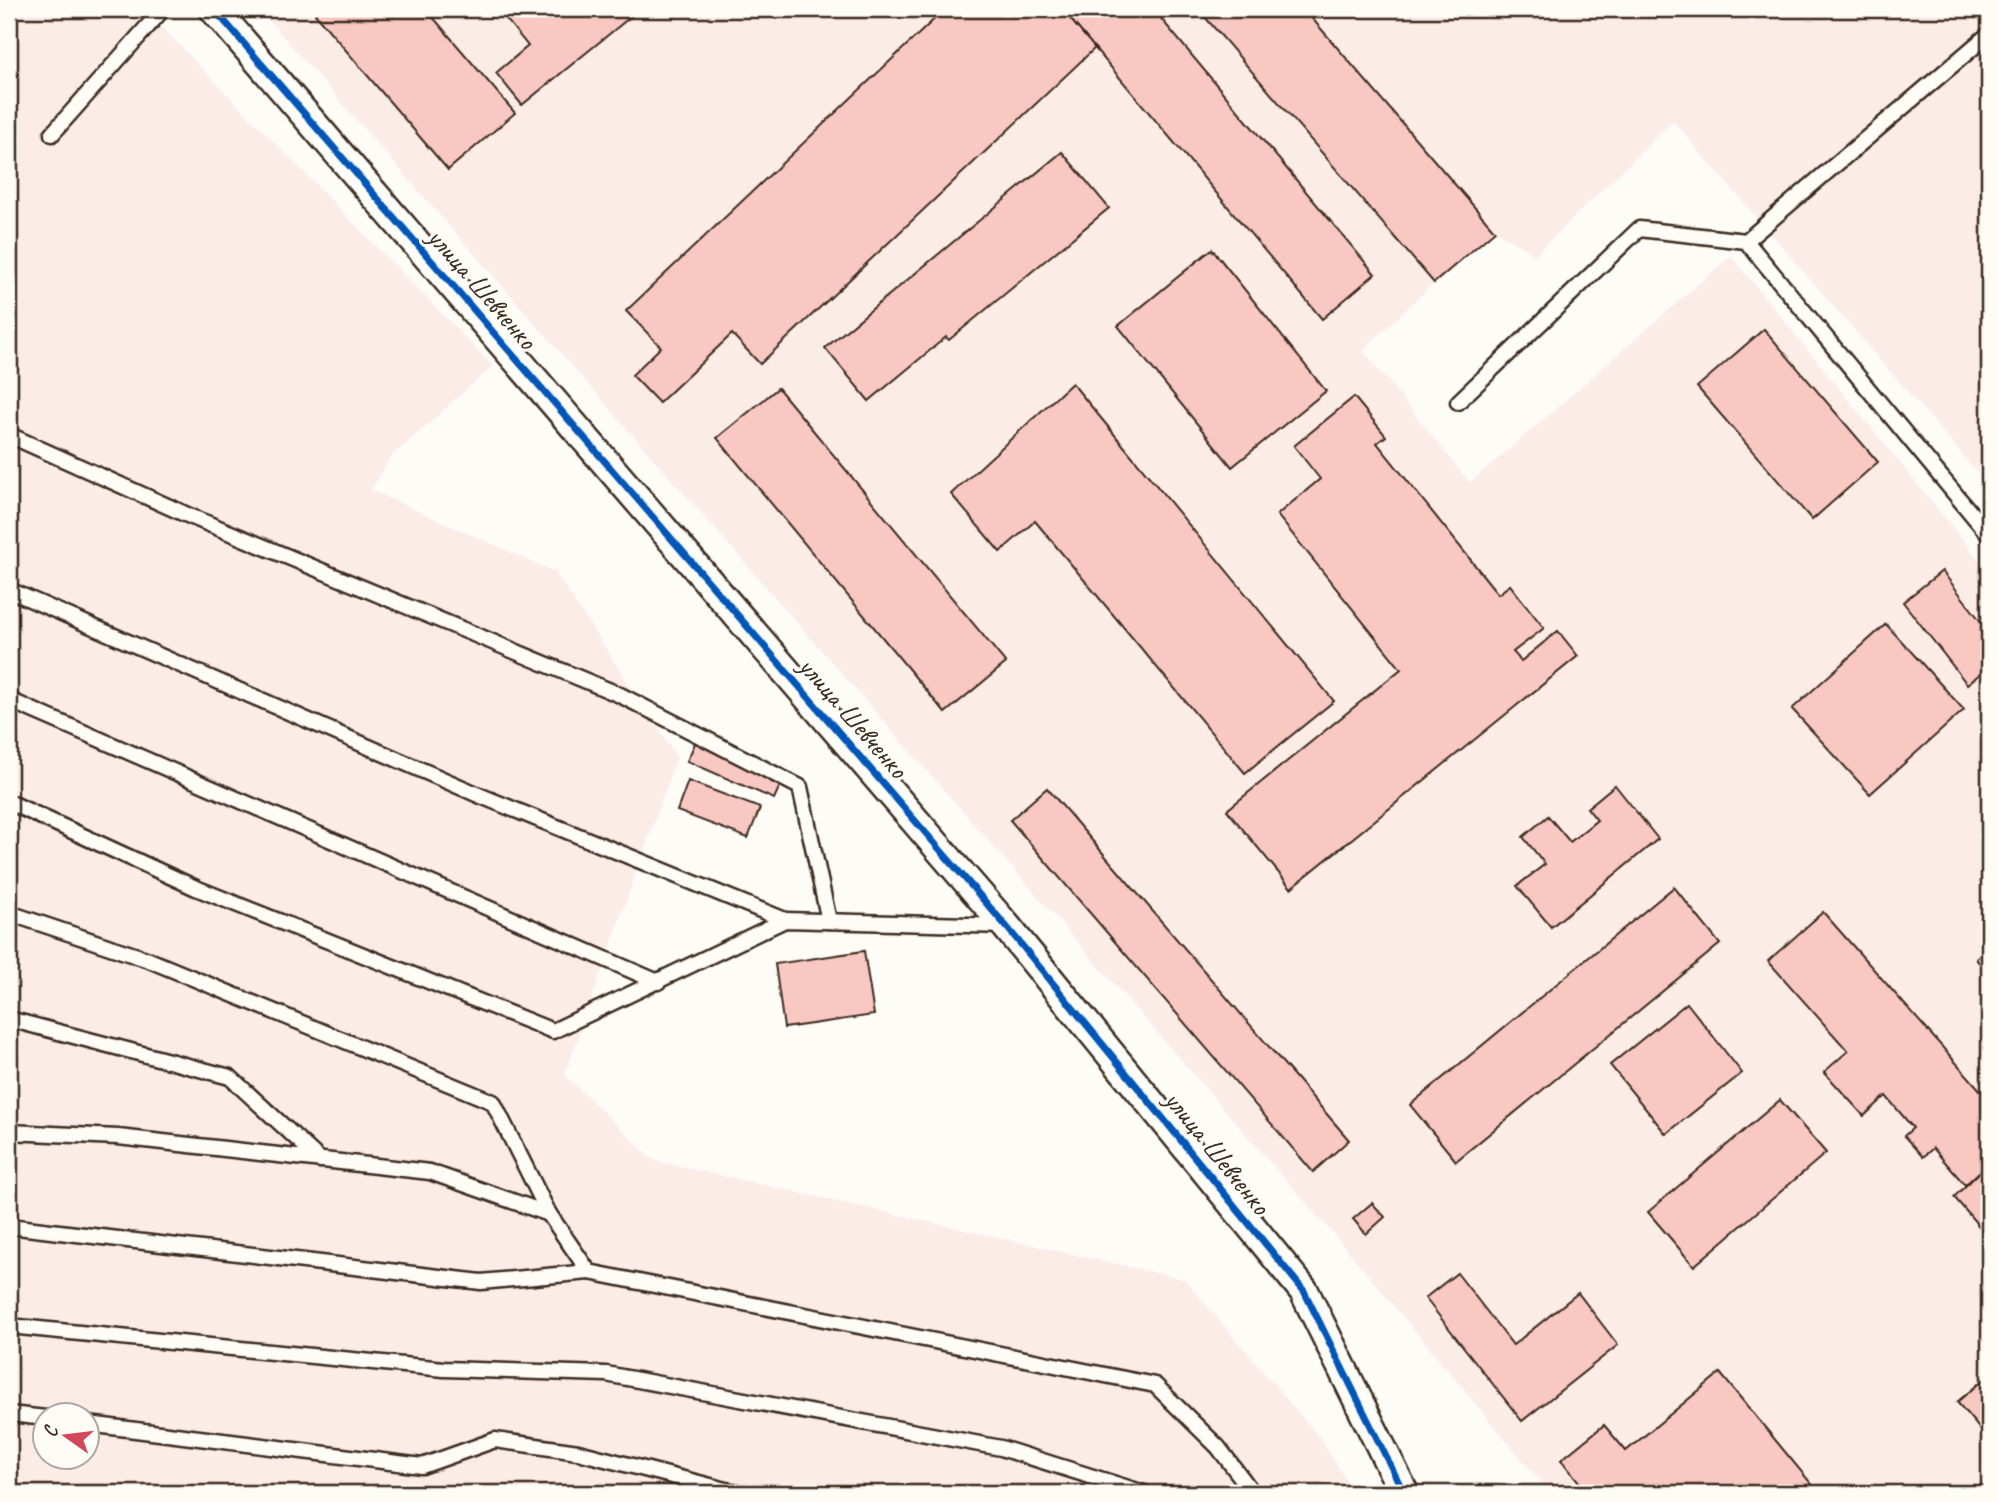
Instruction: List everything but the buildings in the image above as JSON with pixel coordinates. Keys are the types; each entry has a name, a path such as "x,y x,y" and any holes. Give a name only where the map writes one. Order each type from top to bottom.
{"street":[{"name":"улица Шевченко","path":"214,9 1006,926 1304,1290 1404,1493"}],"lane":[{"path":"52,134 163,9"},
{"path":"1746,241 1989,34"},
{"path":"1458,402 1639,229 1746,241 1989,535"},
{"path":"9,435 185,514 620,695 800,787 829,921"},
{"path":"9,590 481,796 785,920 1006,926"},
{"path":"9,700 657,982"},
{"path":"9,802 196,888 553,1031 785,920"},
{"path":"9,913 149,960 493,1102 549,1214 589,1272"},
{"path":"9,1019 230,1076 320,1160"},
{"path":"9,1132 118,1137 429,1172 549,1214"},
{"path":"9,1226 481,1282 589,1272 1155,1385 1218,1447 1253,1493"},
{"path":"9,1326 444,1368 606,1374 1001,1448 1144,1493"},
{"path":"9,1414 32,1417"},
{"path":"102,1426 422,1466 495,1440 578,1452 738,1493"}],"shaded area":[{"path":"9,9 144,9 493,366 390,458 371,490 555,572 677,757 565,1075 653,1160 1184,1279 1320,1438 1354,1493 9,1493"},
{"path":"259,9 1989,9 1989,486 1673,121 1535,255 1495,231 1434,283 1363,350 1470,483 1731,256 1989,572 1989,1493 1550,1493 1343,1245"}],"cycle path":[{"path":"214,9 1006,926 1304,1291 1404,1493"}]}
